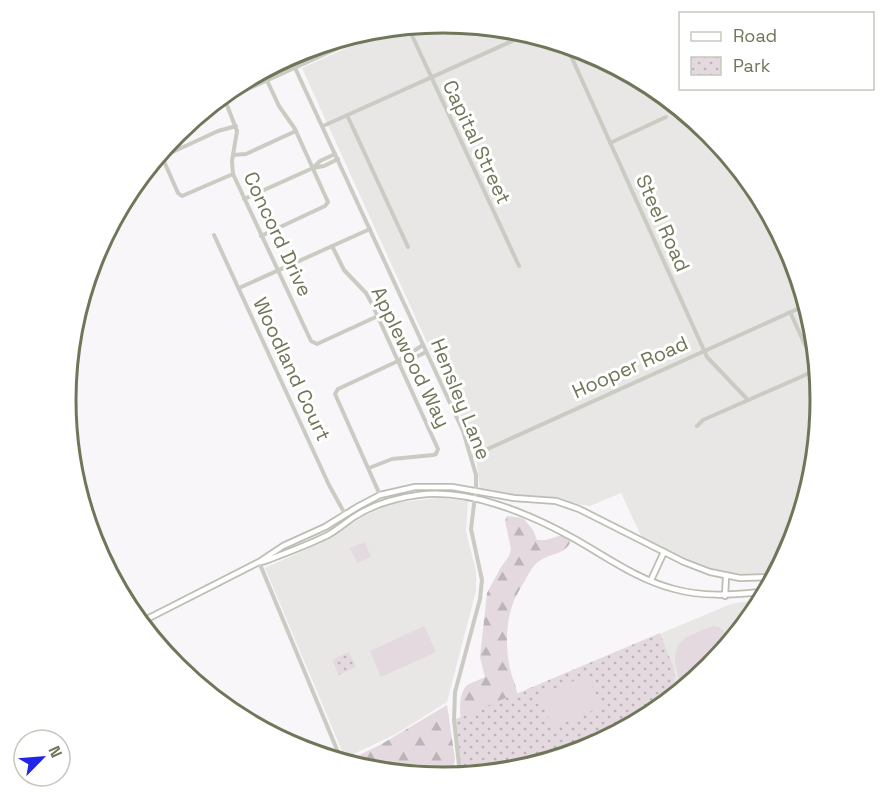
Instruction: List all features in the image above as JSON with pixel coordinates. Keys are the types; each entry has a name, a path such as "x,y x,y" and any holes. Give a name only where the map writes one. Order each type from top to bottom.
{"main road":[{"path":"148,618 259,562 283,546 325,527 380,495 415,487 452,487 514,498 556,501 572,506 693,565 726,577 764,577"},
{"path":"380,495 382,503"},
{"path":"259,562 329,534 382,503 420,495 457,495 475,498 542,521 618,566 672,589 725,596 755,593"},
{"path":"337,519 341,526"},
{"path":"651,580 664,552"},
{"path":"725,596 726,577"}],"street":[{"name":"Capital Street","path":"412,35 519,266"},
{"path":"323,126 515,40"},
{"path":"247,90 337,49"},
{"name":"Steel Road","path":"571,56 707,357 748,400"},
{"name":"Hensley Lane","path":"294,65 463,431 472,457 476,475 476,491 471,529 480,564 482,588 455,692 454,720 459,766"},
{"path":"261,236 328,203 296,131 279,106 267,81"},
{"name":"Concord Drive","path":"228,103 236,126 237,139 233,155 233,174 314,344 378,316"},
{"path":"348,115 408,247"},
{"path":"610,143 666,117"},
{"path":"170,155 218,131 236,126"},
{"path":"233,155 246,154 296,131"},
{"path":"313,168 320,161 335,154"},
{"path":"244,199 338,159"},
{"path":"164,161 180,196 233,174"},
{"path":"239,288 370,229"},
{"name":"Woodland Court","path":"214,235 329,485 345,514"},
{"name":"Applewood Way","path":"332,246 344,270 366,293 438,449 436,454 392,459 369,468"},
{"name":"Hooper Road","path":"472,457 798,309"},
{"path":"790,312 806,347"},
{"path":"380,495 336,392 398,361 423,345"},
{"path":"398,361 410,360 426,352"},
{"path":"697,426 703,420 809,373"},
{"path":"259,562 338,751"}],"shaded area":[{"path":"443,33 515,40 561,52 626,82 666,109 703,140 748,196 772,238 791,282 807,352 810,400 803,472 791,518 766,574 740,574 705,568 642,538 621,493 590,506 480,489 475,448 302,68 355,44 395,36"},
{"path":"439,498 468,501 466,531 476,571 476,591 447,702 396,734 352,755 343,753 265,568 322,542 366,515 394,503"},
{"path":"750,601 703,660 645,706 621,650 731,604"}],"green space":[{"path":"507,516 523,518 533,530 537,540 562,535 572,540 561,552 536,564 513,604 508,625 507,647 517,700 461,723 460,703 464,689 467,685 485,677 480,657 487,593 511,549 505,521"},
{"path":"365,542 371,557 357,563 350,548"},
{"path":"424,626 436,652 381,677 370,651"},
{"path":"713,626 719,627 726,633 703,660 679,681 675,660 677,646 686,637"},
{"path":"660,633 674,669 675,684 626,718 561,748 515,760 459,766 454,720"},
{"path":"349,652 356,667 339,675 332,660"},
{"path":"587,675 601,707 553,728 539,696"},
{"path":"447,705 455,759 454,767 395,764 357,756"}]}
